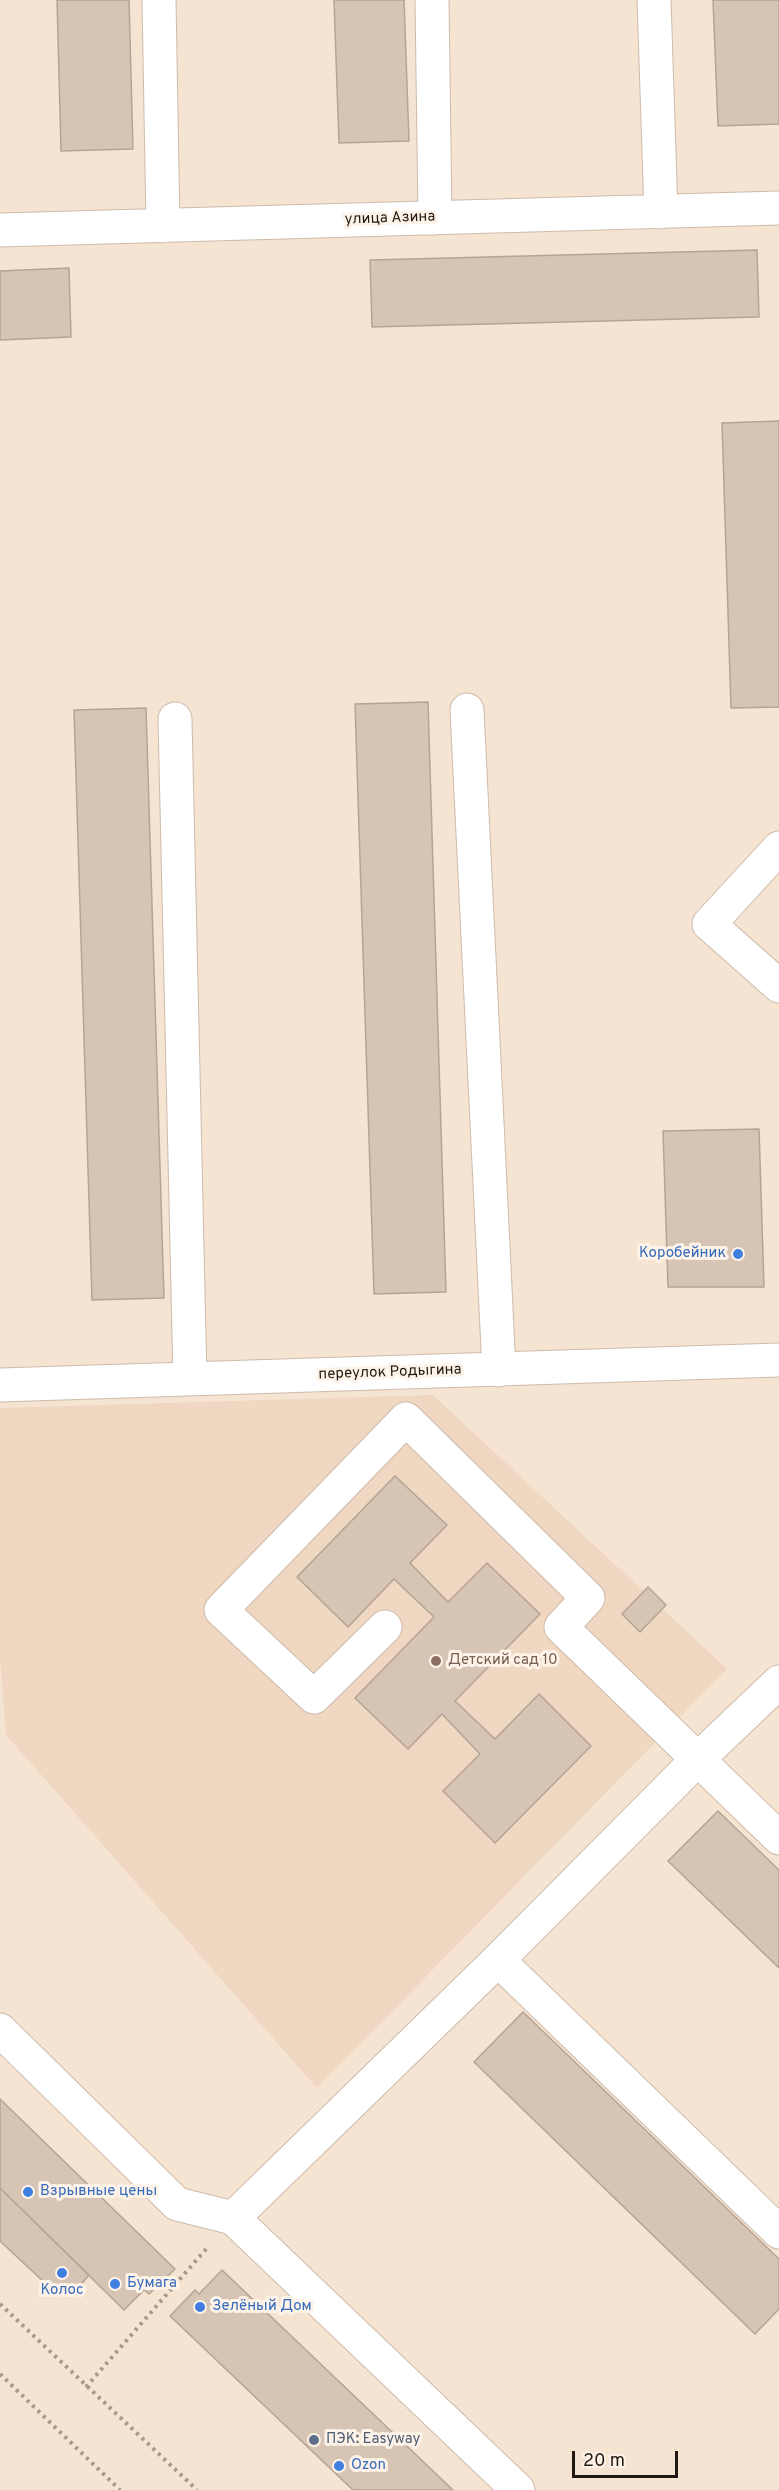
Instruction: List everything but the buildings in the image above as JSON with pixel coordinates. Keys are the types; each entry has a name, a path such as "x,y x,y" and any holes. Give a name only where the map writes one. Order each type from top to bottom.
{"street":[{"path":"159,0 163,226"},
{"path":"432,0 435,218"},
{"path":"654,0 661,212"},
{"name":"улица Азина","path":"0,230 779,208"},
{"path":"467,710 499,1370"},
{"path":"175,718 190,1379"},
{"path":"779,848 709,924 779,986"},
{"name":"переулок Родыгина","path":"0,1385 779,1360"},
{"path":"385,1627 314,1697 221,1610 406,1419 588,1598 561,1627 779,1838"},
{"path":"233,2218 779,1682"},
{"path":"498,1960 779,2232"},
{"path":"0,2030 177,2204 233,2218 518,2490"}],"path":[{"path":"86,2387 233,2218"},
{"path":"0,2304 197,2490"},
{"path":"0,2374 120,2490"}],"shaded area":[{"path":"433,1395 727,1669 317,2088 6,1735 0,1656 0,1408"}],"place":[{"name":"Коробейник","path":"738,1254"},
{"name":"Детский сад 10","path":"436,1661"},
{"name":"Взрывные цены","path":"28,2192"},
{"name":"Колос","path":"62,2273"},
{"name":"Бумага","path":"115,2284"},
{"name":"Зелёный Дом","path":"200,2307"},
{"name":"ПЭК: Easyway","path":"314,2440"},
{"name":"Ozon","path":"339,2466"}]}
